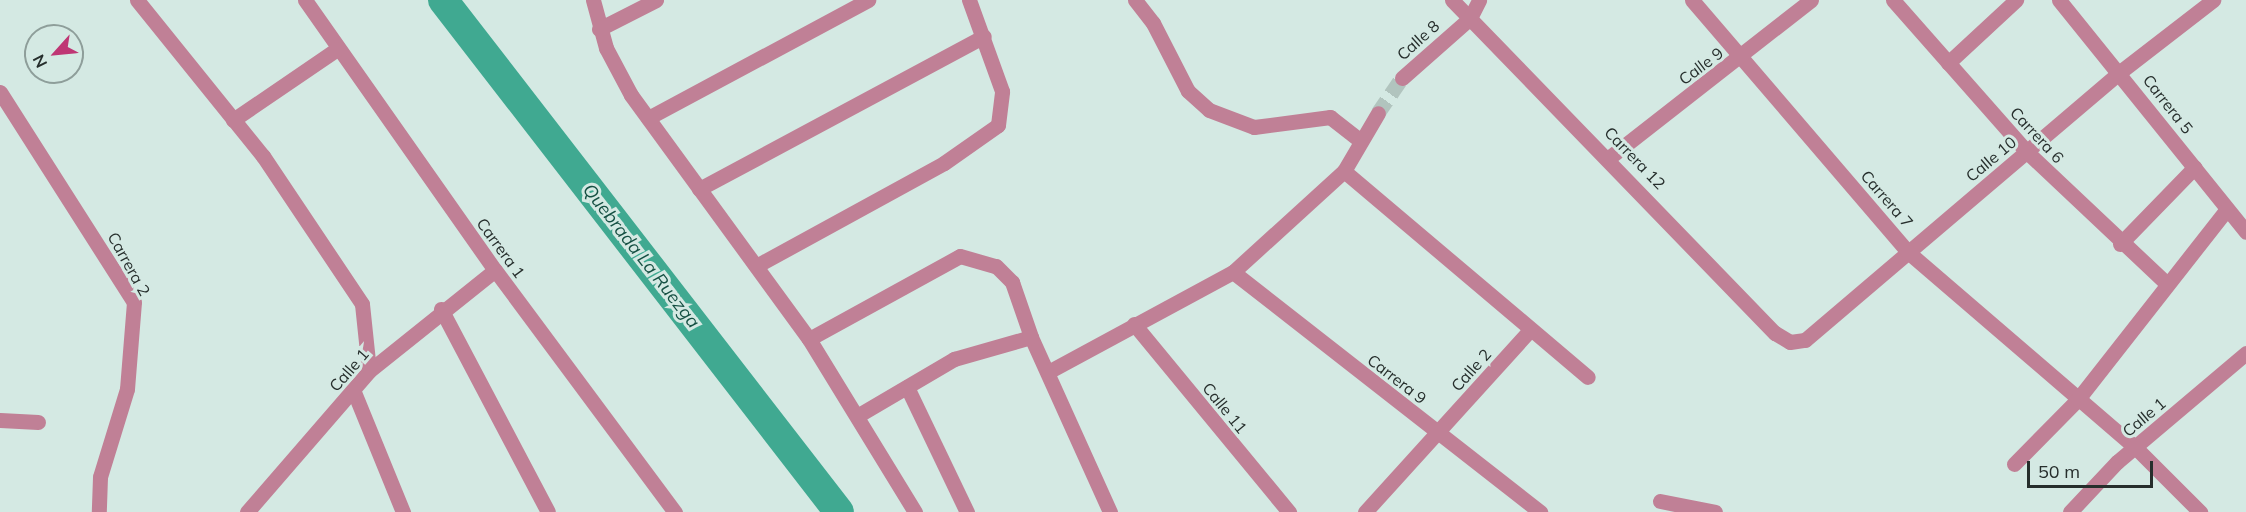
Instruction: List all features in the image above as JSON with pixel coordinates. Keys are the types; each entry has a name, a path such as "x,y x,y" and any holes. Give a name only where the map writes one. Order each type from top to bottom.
{"street":[{"path":"137,0 233,120 362,304 369,371"},
{"name":"Carrera 1","path":"305,0 337,49 495,270 675,512"},
{"path":"592,0 599,29 648,117 809,339 915,512"},
{"path":"599,29 656,0"},
{"path":"648,117 868,0"},
{"path":"756,266 986,138 1004,107 984,36 969,0"},
{"path":"1135,0 1154,23 1188,91 1209,110 1254,127 1330,117 1359,141"},
{"name":"Carrera 12","path":"1452,0 1610,157 1775,333 1790,342"},
{"name":"Calle 8","path":"1402,78 1470,18 1479,0"},
{"name":"Carrera 7","path":"1692,0 1908,252 2078,399"},
{"name":"Calle 9","path":"1610,157 1741,57 1811,0"},
{"name":"Carrera 6","path":"1893,0 2027,152 2120,244 2166,283"},
{"path":"1948,63 2016,0"},
{"name":"Carrera 5","path":"2059,0 2120,72 2246,232"},
{"name":"Calle 10","path":"1790,342 1805,340 2120,72 2213,0"},
{"path":"699,189 984,36"},
{"path":"233,120 337,49"},
{"name":"Carrera 2","path":"0,92 134,302 127,389 100,477 99,512"},
{"path":"1048,372 1233,272 1344,171 1359,141 1378,113"},
{"path":"2120,244 2195,167"},
{"path":"1344,171 1588,377"},
{"path":"2014,464 2078,399 2166,283 2227,209"},
{"path":"809,339 960,256 996,266 1012,282 1031,337 1110,512"},
{"name":"Calle 1","path":"254,509 354,392 369,371 441,309 495,270"},
{"name":"Carrera 9","path":"1233,272 1540,512"},
{"path":"441,309 548,512"},
{"name":"Calle 11","path":"1134,324 1289,512"},
{"name":"Calle 2","path":"1365,512 1530,330"},
{"path":"857,416 954,359 1031,337"},
{"name":"Calle 1","path":"2070,512 2136,448 2246,353"},
{"path":"908,387 967,512"},
{"path":"354,392 403,512"},
{"path":"2078,399 2136,448 2200,512"},
{"path":"0,420 38,422"},
{"path":"1660,501 1715,512"}],"waterway":[{"name":"Quebrada La Ruezga","path":"443,0 839,512"}],"tunnel":[{"path":"1378,113 1402,78"}]}
